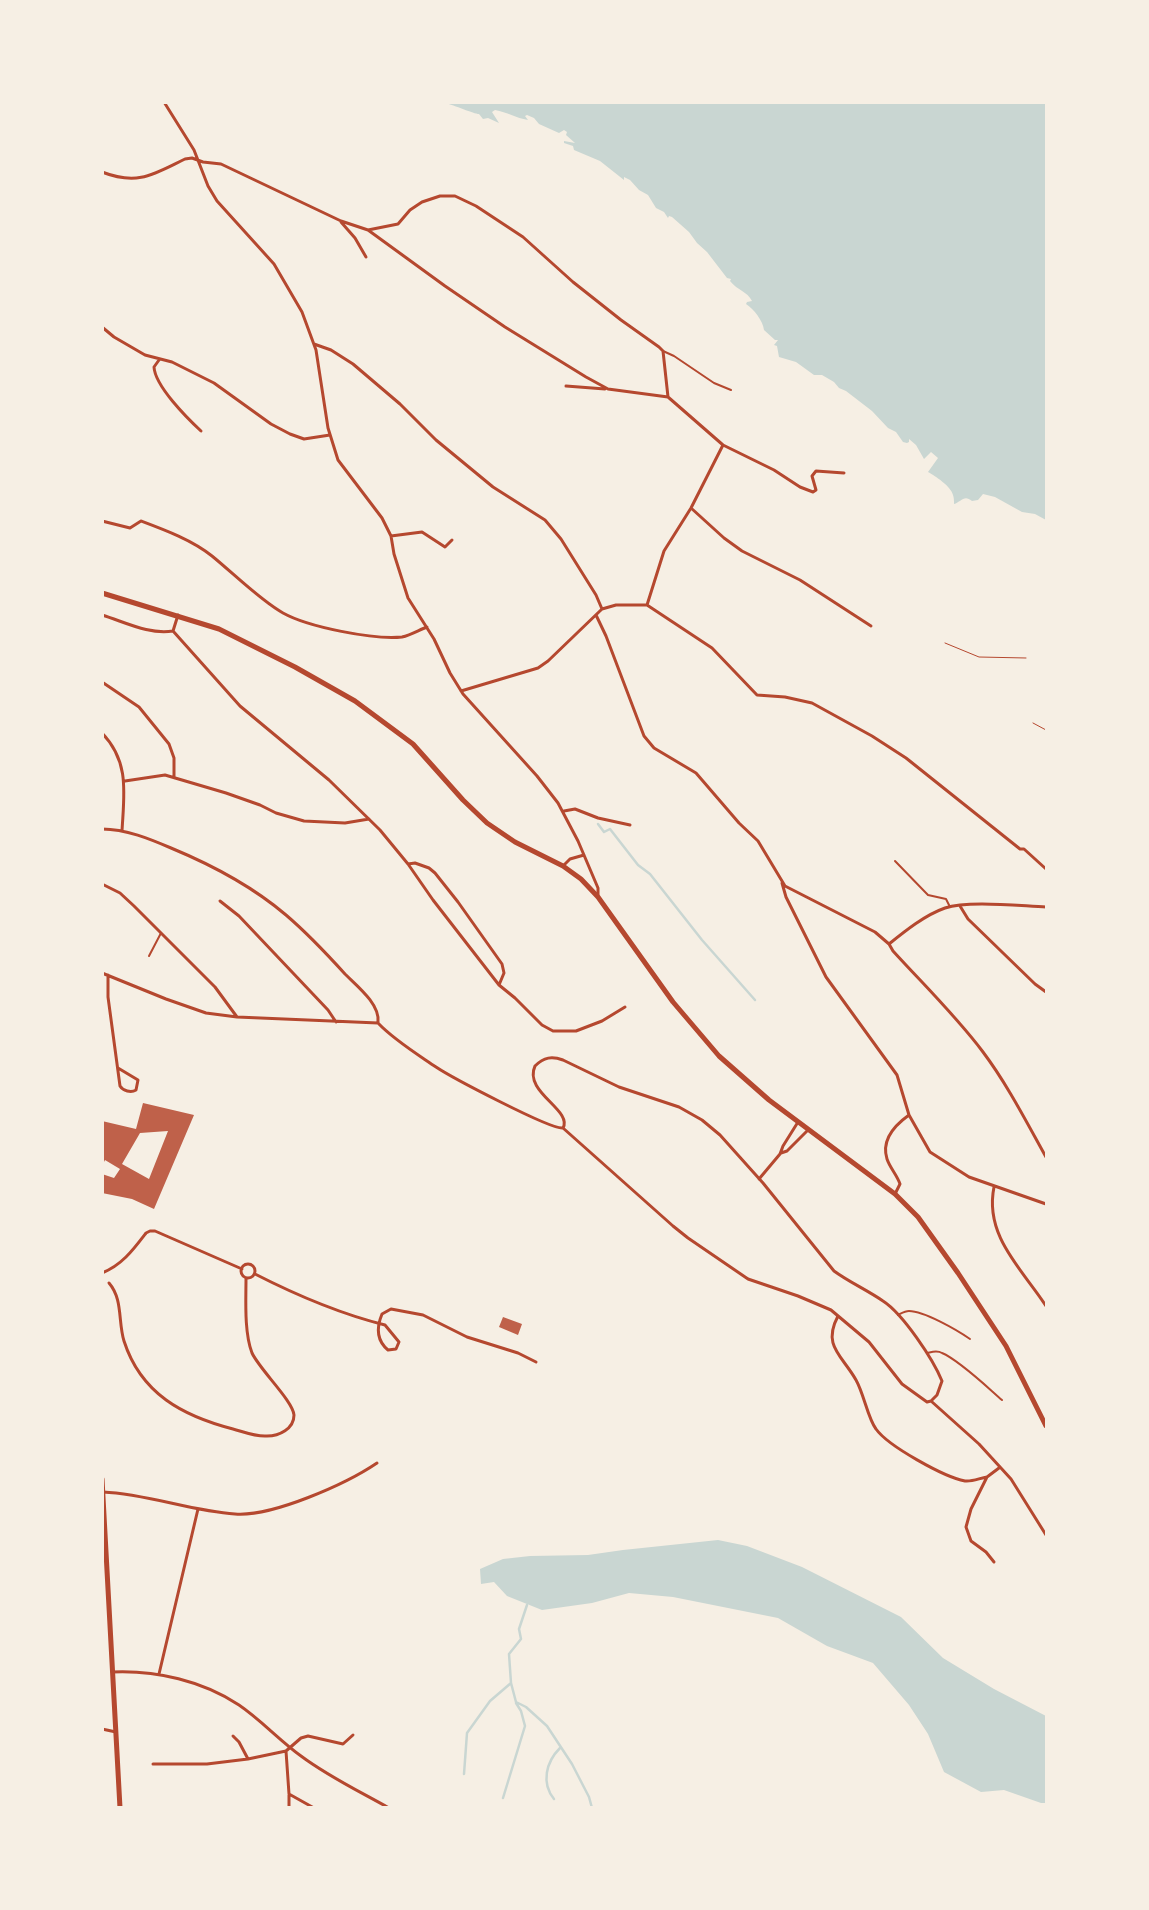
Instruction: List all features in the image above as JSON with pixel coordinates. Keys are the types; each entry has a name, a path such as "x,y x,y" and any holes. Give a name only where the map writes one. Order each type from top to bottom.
{"main road":[{"path":"102,593 219,629 312,676 355,701 413,744 463,800 487,823 515,842 563,866 581,879 598,897 657,982 704,1040 733,1070 808,1130 895,1194 926,1227 990,1321 1021,1374 1046,1426"},
{"path":"102,1479 120,1808"}],"street":[{"path":"164,102 220,205 274,264 302,312 314,344 330,435 338,460 382,518 391,536 394,554 408,598 427,627 461,691 469,702 537,776 564,812 598,888 598,897"},
{"path":"102,172 122,178 138,178 158,172 186,159 221,164 341,221 368,230 505,327 608,390"},
{"path":"368,230 398,224 410,210 422,202 446,195 460,198 476,206 523,237 573,282 663,351 668,397"},
{"path":"341,221 366,257"},
{"path":"102,327 133,348 160,360 184,366 214,383 271,424 290,434 304,439 330,435"},
{"path":"314,344 332,350 352,364 400,404 436,440 493,487 545,520 562,539 596,595 602,609"},
{"path":"160,360 154,367 156,377 164,390 201,431"},
{"path":"566,386 668,397 724,445 774,470 811,492 816,490 812,476 814,472 822,470 844,473"},
{"path":"647,605 664,551 691,508 724,445"},
{"path":"691,508 724,538 742,551 800,580 871,626"},
{"path":"102,520 130,528 141,521 168,532 205,552 284,614 341,632 403,636 427,627"},
{"path":"391,536 422,532 445,547 452,540"},
{"path":"461,691 538,668 548,662 577,631 602,609 616,606 647,605 712,648 753,693 758,696 802,699 812,702 906,758 1020,849 1024,849 1046,869"},
{"path":"102,615 148,630 173,631"},
{"path":"178,615 173,631 175,635 240,706 329,780 369,819 408,864 433,900 499,985 542,1025 553,1031 567,1033 585,1029 625,1007"},
{"path":"596,615 606,636 644,736 654,748 696,773 722,805 758,841 765,851 826,976 897,1075 909,1116 927,1148 934,1156 960,1173 994,1187 1010,1190 1046,1204"},
{"path":"102,682 138,708 169,744 174,758 174,776"},
{"path":"102,733 118,754 125,781 122,831"},
{"path":"125,781 164,775 174,776 260,805 288,818 324,823 345,823 369,819"},
{"path":"564,812 575,809 598,818 630,825"},
{"path":"102,829 122,831 158,842 202,861 245,886 284,914 358,987 376,1010 378,1023"},
{"path":"563,866 570,859 584,855"},
{"path":"408,864 415,863 429,868 458,902 502,964 504,973 499,985"},
{"path":"782,883 794,892 875,932 889,944 893,951 982,1051 1015,1101 1046,1157"},
{"path":"102,884 120,893 161,933 215,987 237,1017"},
{"path":"220,901 239,916 328,1010 336,1022"},
{"path":"960,906 974,925 1035,984 1046,992"},
{"path":"889,944 919,922 950,907 1046,907"},
{"path":"102,973 206,1013 237,1017 378,1023 438,1068 520,1111 556,1128 563,1128 621,1178 655,1211 706,1251 748,1279 798,1296 831,1310 869,1342 902,1384 927,1402 931,1402 979,1444 1017,1486 1046,1535"},
{"path":"108,975 108,997 118,1068 121,1088 131,1092 136,1090 138,1080 118,1068"},
{"path":"563,1128 565,1124 564,1119 541,1093 533,1076 535,1066 548,1058 554,1057 564,1060 620,1087 668,1102 690,1112 720,1135 759,1179 834,1271 885,1302 898,1315 927,1353 942,1381 937,1395 931,1402"},
{"path":"895,1194 900,1184 887,1158 888,1143 890,1133 895,1126 909,1116"},
{"path":"759,1179 780,1154 798,1122"},
{"path":"780,1154 787,1151 808,1130"},
{"path":"994,1187 993,1217 1002,1242 1046,1306"},
{"path":"102,1273 115,1267 126,1258 150,1231 242,1269"},
{"path":"109,1284 118,1299 121,1331 130,1355 144,1378 158,1394 180,1410 206,1421 254,1435 269,1436 287,1429 293,1422 294,1415 291,1405 258,1363 250,1345 246,1278 242,1275 242,1269 246,1264 251,1265 255,1268 255,1274"},
{"path":"246,1278 252,1277 255,1274"},
{"path":"255,1274 296,1294 378,1324 385,1325 396,1337 399,1345 396,1349 388,1350 384,1346 378,1331 378,1324 382,1314 387,1310 423,1315 467,1337 518,1353 536,1362"},
{"path":"838,1316 831,1333 833,1346 857,1382 874,1428 882,1436 918,1460 948,1474 965,1481 988,1477"},
{"path":"103,1495 128,1494 198,1509 235,1514 264,1512 329,1488 377,1463"},
{"path":"994,1562 986,1552 971,1541 966,1527 971,1509 988,1477 999,1468"},
{"path":"159,1674 198,1509"},
{"path":"112,1672 159,1674 188,1681 215,1691 239,1705 330,1777 390,1808"},
{"path":"102,1729 116,1732"},
{"path":"153,1764 208,1764 248,1759 286,1751 301,1738 308,1736 343,1744 353,1735"},
{"path":"233,1736 239,1742 248,1759"},
{"path":"286,1751 290,1794 289,1808"},
{"path":"290,1794 314,1808"}],"lane":[{"path":"663,351 674,356 714,383 730,390"},
{"path":"895,861 928,895 946,899 950,907"},
{"path":"149,956 161,933"},
{"path":"898,1315 907,1311 915,1312 956,1329 970,1339"},
{"path":"927,1353 935,1351 942,1353 964,1368 1002,1400"}],"path":[{"path":"945,642 979,657 1026,658"},
{"path":"1033,723 1046,730"}],"shaded area":[{"path":"445,103 1046,103 1046,520 1035,514 1022,512 995,497 983,494 978,500 972,501 965,498 954,504 954,498 949,488 928,472 938,458 931,452 924,459 916,445 909,439 907,443 903,442 896,432 888,428 872,411 846,391 839,388 834,382 822,375 814,375 796,362 779,357 777,346 774,345 778,340 775,340 764,330 758,316 746,304 752,301 750,298 730,281 731,279 727,278 689,232 672,217 669,216 668,218 664,212 656,208 648,195 639,190 630,180 624,177 624,180 600,161 574,150 573,146 564,143 564,141 575,143 566,135 567,132 564,130 559,133 539,124 534,118 527,115 525,116 528,120 495,110 492,112 499,123 488,118 483,119 479,114"},
{"path":"718,1540 747,1546 802,1567 901,1617 943,1658 994,1689 1046,1716 1046,1803 1004,1790 981,1792 944,1772 928,1734 909,1705 873,1663 827,1646 778,1618 673,1597 629,1593 592,1603 542,1610 507,1596 494,1582 481,1584 480,1569 503,1559 530,1556 588,1555"}],"building":[{"path":"143,1103 194,1115 154,1209 132,1199 102,1193 102,1174 114,1178 120,1169 105,1160 102,1166 102,1121 136,1129","holes":["168,1131 149,1179 122,1164 140,1133"]},
{"path":"503,1317 522,1324 518,1335 499,1327"}],"waterway":[{"path":"598,824 604,832 610,829 638,865 650,874 702,940 755,1000"},
{"path":"527,1605 519,1629 521,1639 509,1654 511,1683 516,1702 526,1707 547,1726 572,1764 589,1797 592,1808"},
{"path":"464,1774 467,1733 490,1701 511,1683"},
{"path":"503,1798 525,1726 521,1711 516,1703"},
{"path":"554,1799 546,1780 551,1760 560,1748"}]}
